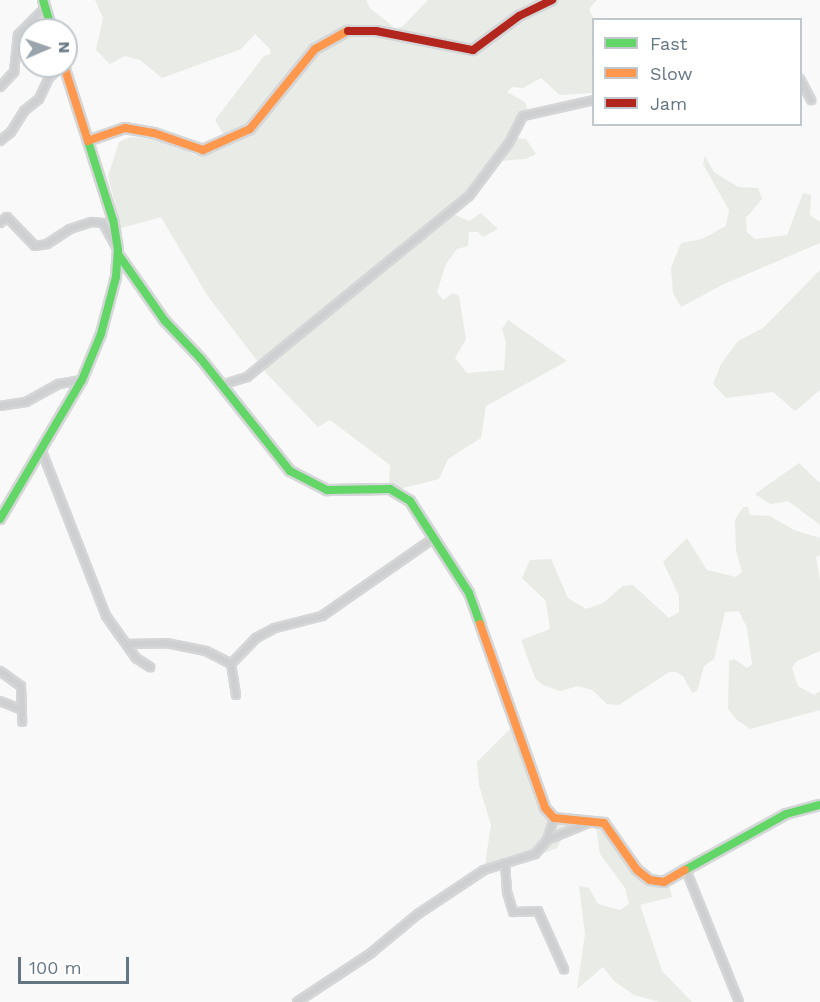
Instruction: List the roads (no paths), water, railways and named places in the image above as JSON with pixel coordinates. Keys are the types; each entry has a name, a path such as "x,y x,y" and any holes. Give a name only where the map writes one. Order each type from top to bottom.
{"street":[{"path":"90,140 121,128 154,133 203,150 250,129 265,107 285,91 315,49 337,35 369,30 473,50 519,16 552,0"},
{"path":"0,87 14,72 18,35 44,4"},
{"path":"0,141 11,132 24,111 39,99 49,78"},
{"path":"0,519 82,380 108,311 118,252 90,140 67,78"},
{"path":"802,81 811,100"},
{"path":"221,385 247,377 461,203 504,150 523,116 592,100"},
{"path":"0,223 7,217 35,246 47,244 70,229 92,222 103,223 118,252 135,272 165,321 297,476 327,490 395,490 410,501 474,604 545,808 554,818 593,820 608,826 626,856 650,880 669,880 786,814 820,805"},
{"path":"0,406 26,402 59,384 82,380"},
{"path":"41,449 85,554 95,592 106,616 136,658 150,667"},
{"path":"231,664 256,638 275,627 322,616 434,538"},
{"path":"127,644 166,643 206,651 231,664"},
{"path":"231,664 236,695"},
{"path":"0,671 21,686 22,722"},
{"path":"0,700 20,709"},
{"path":"297,1002 371,953 422,911 484,870 536,854 547,840 554,818"},
{"path":"547,840 593,820"},
{"path":"505,863 507,892 513,912 538,911 564,969"},
{"path":"686,870 739,1002"}]}
